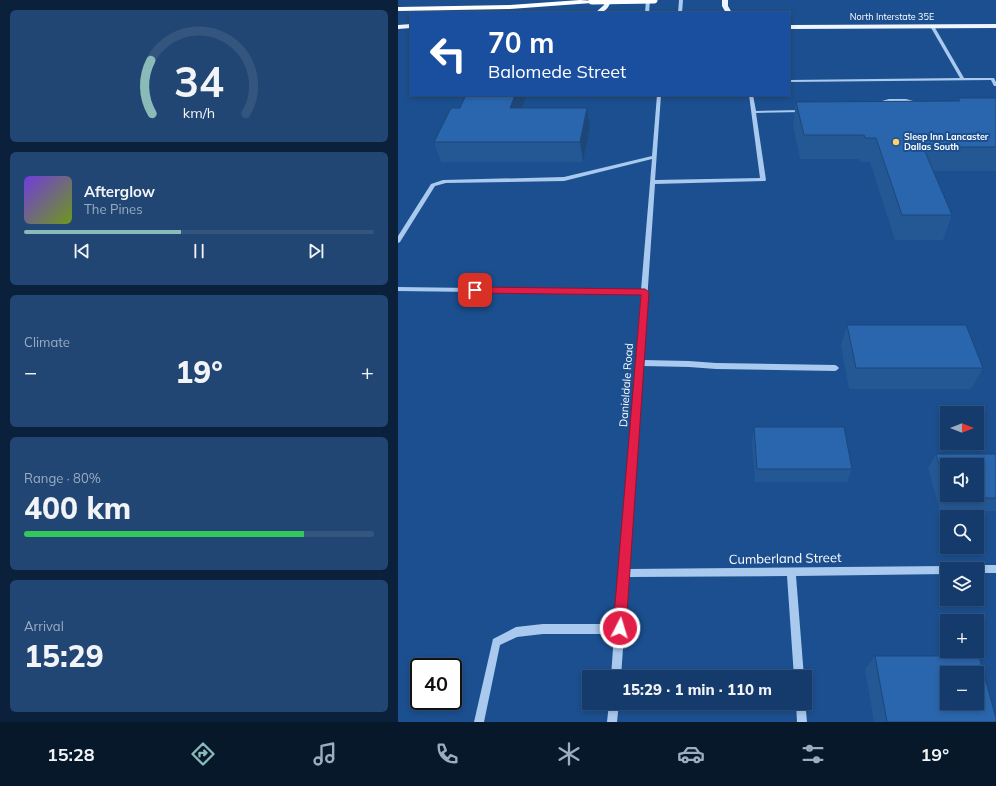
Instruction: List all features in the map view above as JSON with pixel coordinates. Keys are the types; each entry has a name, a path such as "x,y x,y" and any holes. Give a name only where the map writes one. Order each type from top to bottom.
{"highway":[{"path":"398,9 510,7 592,0"},
{"path":"452,1 654,0"}],"main road":[{"path":"599,12 607,6 608,0"},
{"path":"725,0 725,6 728,12"},
{"name":"North Interstate 35E","path":"790,26 996,26"},
{"path":"398,28 410,27"}],"street":[{"path":"647,12 648,0"},
{"path":"680,0 680,12"},
{"path":"932,26 963,79"},
{"path":"790,81 992,79 996,85"},
{"name":"Danieldale Road","path":"617,670 659,96"},
{"path":"653,182 763,180 751,96"},
{"path":"876,107 881,103 890,101 912,101 926,106"},
{"path":"753,112 808,111"},
{"path":"398,241 434,185 445,181 564,180 654,157"},
{"path":"398,289 645,292"},
{"path":"640,363 835,368"},
{"path":"984,570 996,569"},
{"name":"Cumberland Street","path":"624,573 940,570"},
{"path":"791,571 798,670"},
{"path":"479,722 496,642 516,632 543,629 620,628"},
{"path":"612,722 613,710"},
{"path":"801,710 802,722"}],"building":[{"path":"466,96 515,96 510,108 587,108 580,142 434,142 451,108 460,108"},
{"path":"958,98 996,98 996,147 923,147 952,215 902,215 876,138 865,138 864,135 804,135 796,102 960,101"},
{"path":"847,325 966,325 983,368 856,368"},
{"path":"754,427 844,427 852,469 757,469"},
{"path":"936,454 996,454 996,498 984,498 984,458 940,458 940,468"},
{"path":"875,656 940,656 940,658 980,658 982,666 940,666 940,710 984,710 984,674 996,722 887,722"}],"place":[{"name":"Sleep Inn Lancaster Dallas South","path":"896,142"}],"route":[{"path":"475,290 645,292 620,628"}]}
